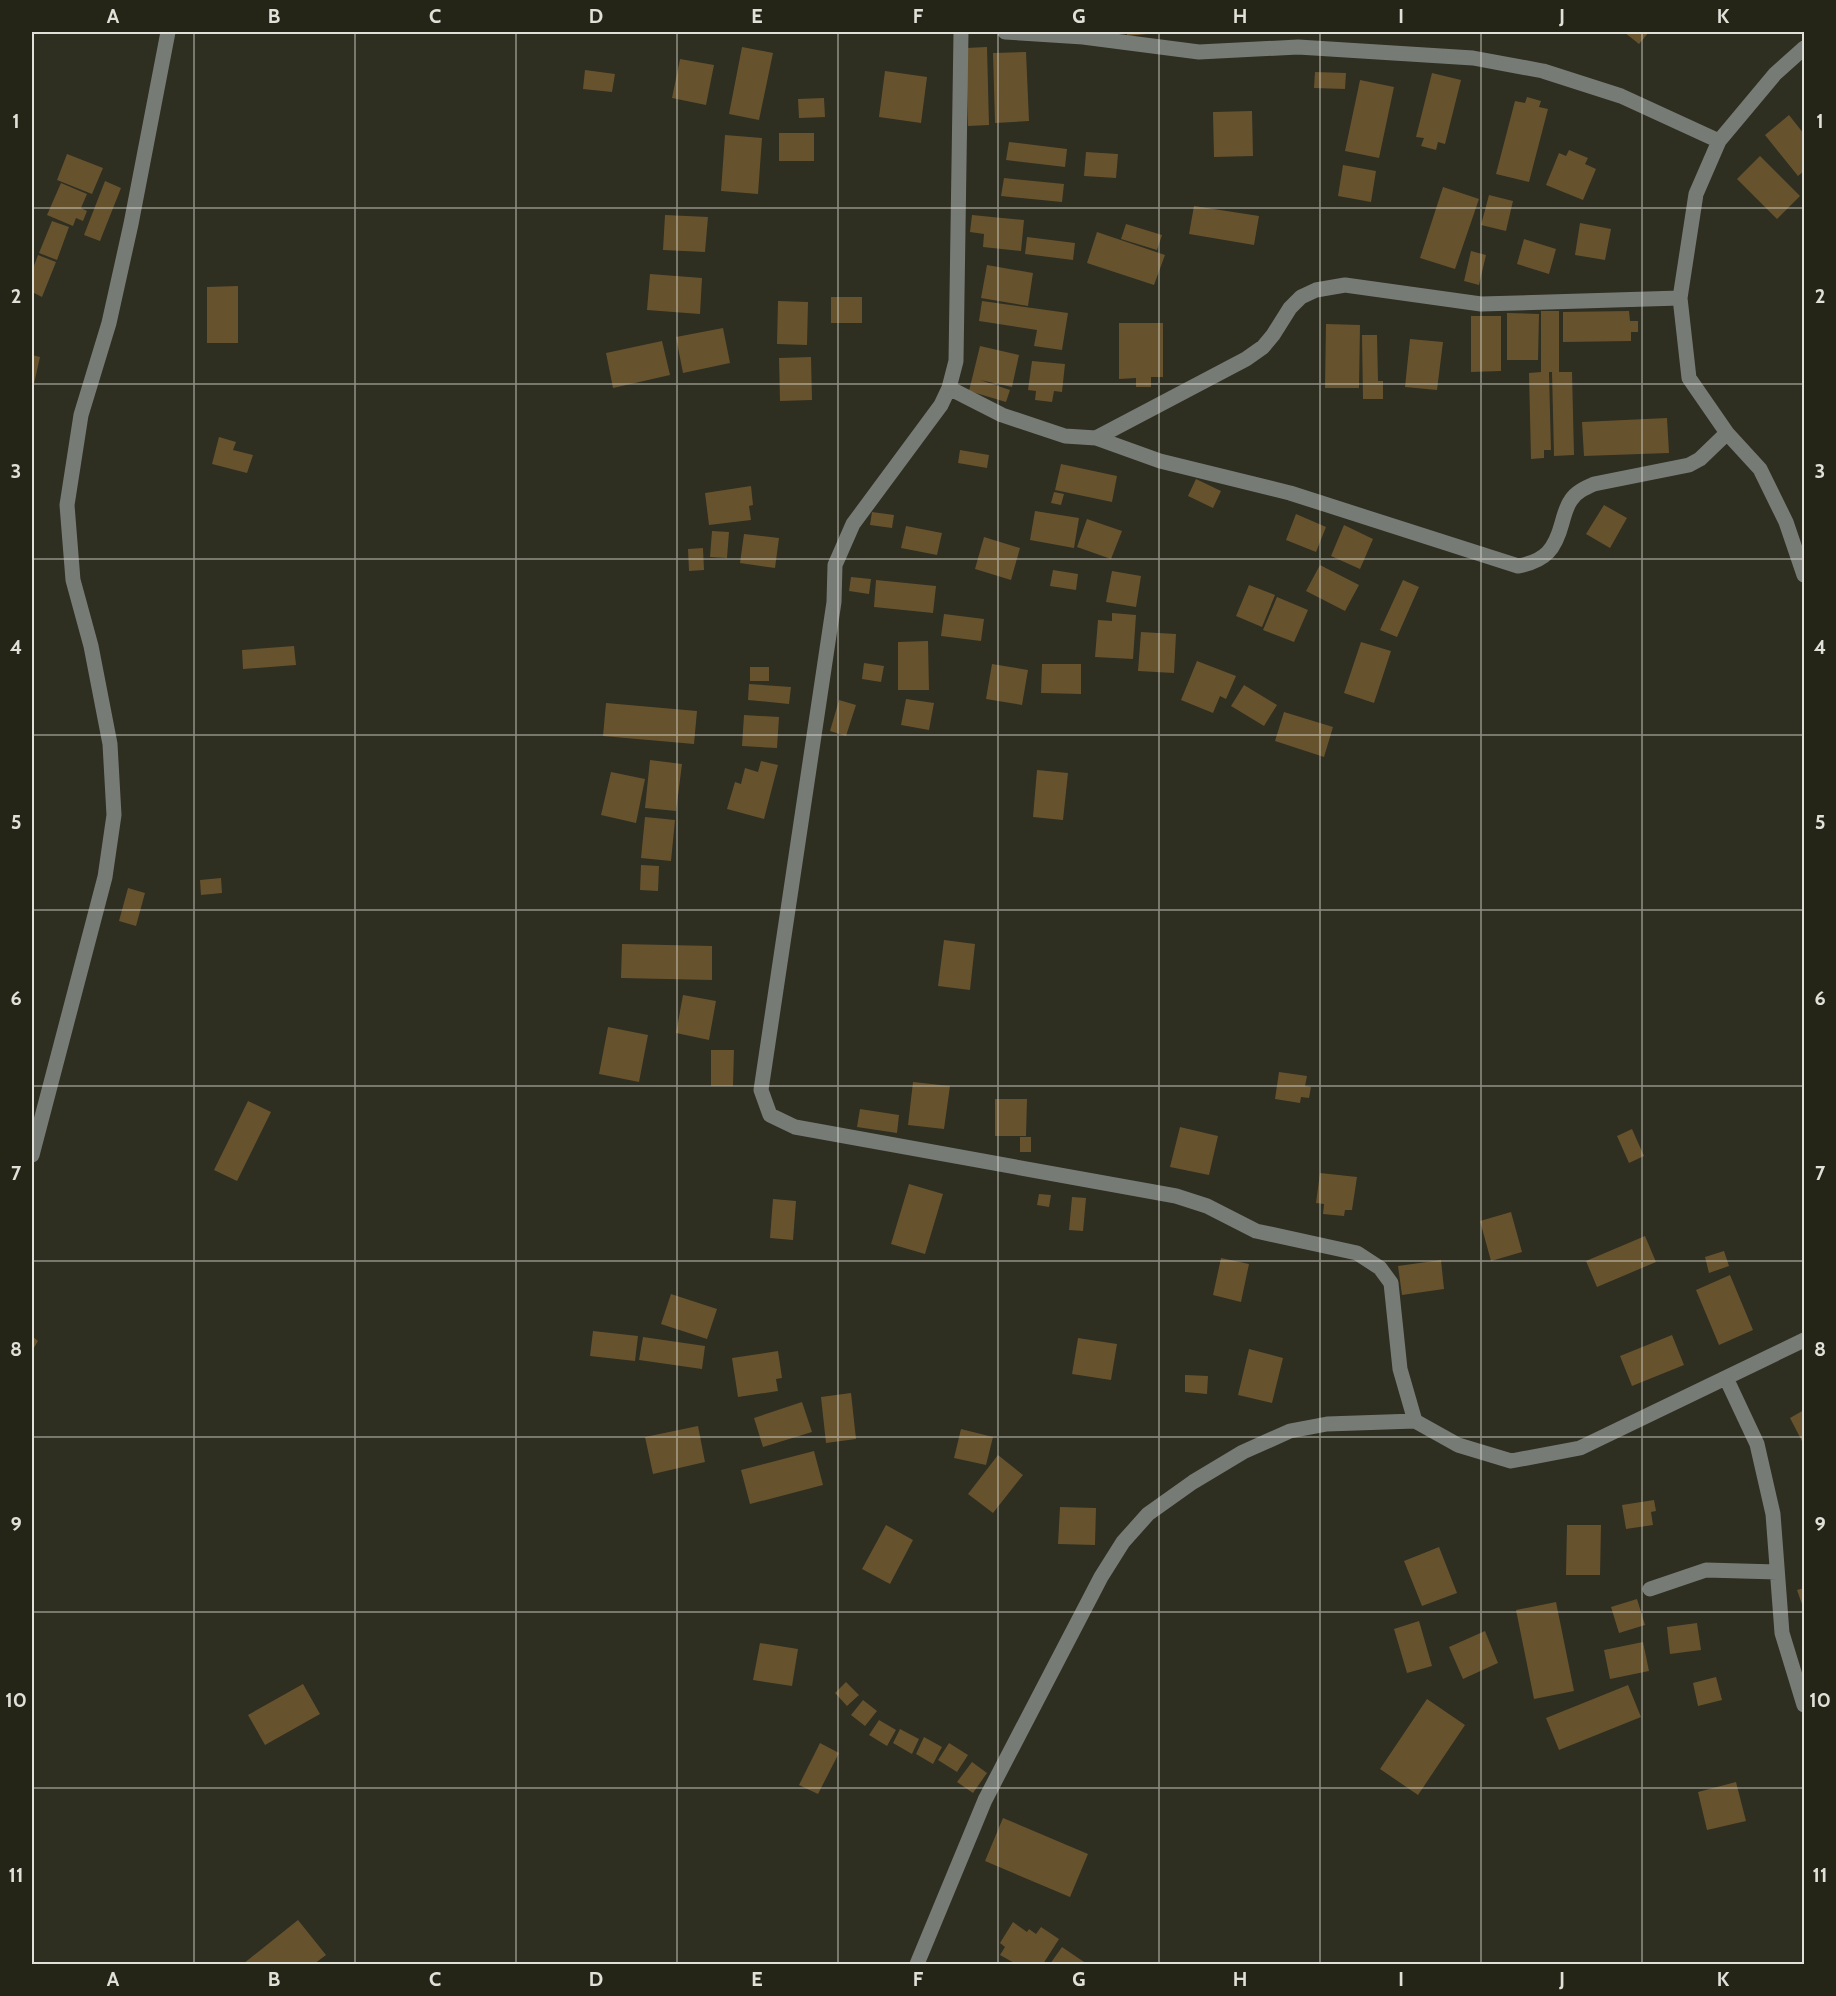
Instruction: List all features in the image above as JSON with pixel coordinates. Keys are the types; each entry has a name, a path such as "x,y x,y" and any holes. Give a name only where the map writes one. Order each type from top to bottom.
{"street":[{"path":"32,1155 105,877 114,815 110,744 91,646 73,580 67,506 81,415 109,323 131,224 168,32"},
{"path":"961,32 956,361 941,405 853,524 835,565 834,602 762,1090 770,1115 795,1127 1176,1196 1207,1206 1256,1231 1357,1253 1380,1268 1391,1283 1400,1369 1415,1421"},
{"path":"1005,32 1083,37 1199,52 1298,46 1473,58 1543,71 1621,96 1719,141"},
{"path":"1804,48 1775,74 1719,141 1696,194 1680,298 1689,378 1727,433 1760,469 1786,522 1804,574"},
{"path":"1096,438 1246,359 1263,347 1274,335 1290,308 1301,297 1316,290 1345,285 1481,304 1680,298"},
{"path":"949,387 1013,419 1065,436 1096,438 1160,461 1290,493 1518,566 1532,563 1546,555 1557,541 1570,501 1581,490 1594,484 1689,465 1700,459 1727,433"},
{"path":"916,1965 985,1800 1101,1576 1123,1542 1148,1514 1193,1482 1243,1452 1290,1431 1327,1424 1415,1421 1458,1445 1511,1461 1580,1448 1804,1340"},
{"path":"1726,1378 1757,1444 1773,1514 1782,1633 1804,1705"},
{"path":"1650,1588 1706,1570 1737,1569 1777,1572"}],"building":[{"path":"1127,32 1157,32 1157,33 1127,36"},
{"path":"1624,32 1649,32 1639,44"},
{"path":"742,47 773,53 759,120 729,114"},
{"path":"987,47 989,125 968,126 966,48"},
{"path":"1026,52 1029,121 995,123 993,53"},
{"path":"680,59 714,65 706,105 672,98"},
{"path":"585,70 615,74 612,92 583,89"},
{"path":"885,71 927,77 921,123 879,117"},
{"path":"1315,72 1346,73 1345,89 1314,88"},
{"path":"1432,73 1461,80 1445,144 1438,142 1436,150 1421,146 1424,138 1416,137"},
{"path":"1360,80 1394,87 1379,158 1345,151"},
{"path":"1527,97 1541,101 1539,107 1548,109 1529,182 1496,174 1515,101 1525,103"},
{"path":"824,98 825,117 799,118 798,99"},
{"path":"1252,111 1253,156 1214,157 1213,112"},
{"path":"1789,115 1804,134 1804,171 1798,176 1765,135"},
{"path":"779,133 814,133 814,161 779,161"},
{"path":"725,135 762,138 758,194 721,191"},
{"path":"1009,142 1067,149 1065,167 1006,160"},
{"path":"1569,150 1588,158 1585,164 1596,169 1583,200 1546,185 1559,153 1566,156"},
{"path":"1086,152 1118,154 1116,178 1084,176"},
{"path":"67,154 103,168 92,194 57,180"},
{"path":"1760,156 1800,196 1777,219 1737,179"},
{"path":"1343,165 1376,171 1371,202 1338,196"},
{"path":"1004,178 1064,184 1062,202 1001,196"},
{"path":"105,181 121,188 100,241 84,235"},
{"path":"61,183 87,194 81,208 87,211 83,221 76,218 73,226 47,215"},
{"path":"1443,187 1479,199 1455,269 1420,258"},
{"path":"1489,195 1513,201 1506,231 1481,225"},
{"path":"1194,206 1259,216 1254,245 1189,234"},
{"path":"665,215 708,217 705,252 663,250"},
{"path":"972,215 1024,220 1021,251 983,247 984,234 970,232"},
{"path":"52,221 69,227 57,260 39,253"},
{"path":"1580,223 1611,229 1605,260 1575,255"},
{"path":"1126,224 1162,235 1157,250 1121,239"},
{"path":"1097,232 1165,255 1154,285 1087,263"},
{"path":"1027,237 1075,243 1073,260 1025,254"},
{"path":"1524,239 1556,249 1549,274 1517,264"},
{"path":"1471,251 1486,255 1479,285 1464,281"},
{"path":"38,255 56,262 42,297 32,292 32,271"},
{"path":"987,265 1033,273 1028,306 981,298"},
{"path":"650,274 702,278 700,314 647,310"},
{"path":"238,286 238,343 207,343 207,287"},
{"path":"831,297 862,297 862,323 831,323"},
{"path":"778,301 808,302 807,345 777,344"},
{"path":"982,301 1068,313 1062,350 1034,346 1037,330 979,321"},
{"path":"1541,311 1559,311 1559,372 1572,372 1574,455 1554,456 1552,372 1549,372 1551,450 1544,450 1544,458 1531,459 1529,373 1541,372"},
{"path":"1629,311 1630,321 1638,321 1638,332 1631,332 1631,341 1563,342 1563,312"},
{"path":"1507,313 1539,314 1538,360 1507,360"},
{"path":"1471,316 1501,316 1501,371 1471,372"},
{"path":"1119,323 1163,323 1163,377 1151,377 1151,387 1136,387 1136,378 1119,379"},
{"path":"1326,324 1360,325 1359,388 1325,388"},
{"path":"723,328 730,363 683,373 676,337"},
{"path":"1362,335 1377,335 1378,381 1383,381 1383,399 1363,399"},
{"path":"1410,339 1443,342 1437,390 1405,387"},
{"path":"662,341 670,375 613,388 606,353"},
{"path":"980,346 1019,355 1012,387 980,380 1010,390 1006,402 969,391"},
{"path":"32,355 40,357 33,388 32,388"},
{"path":"811,357 812,400 780,401 779,358"},
{"path":"1032,361 1065,364 1062,392 1054,391 1052,402 1035,400 1036,391 1028,390"},
{"path":"1667,418 1669,453 1584,456 1582,422"},
{"path":"219,437 236,442 233,450 253,455 247,473 212,464"},
{"path":"960,450 989,455 987,468 958,463"},
{"path":"1061,464 1117,476 1112,502 1055,490"},
{"path":"1196,479 1221,491 1213,508 1188,496"},
{"path":"751,486 753,505 749,506 751,520 709,525 705,493"},
{"path":"1054,492 1064,494 1061,505 1051,503"},
{"path":"1604,505 1627,518 1610,548 1586,534"},
{"path":"1035,511 1079,518 1074,548 1030,540"},
{"path":"872,512 894,515 892,528 870,525"},
{"path":"1296,514 1326,527 1316,552 1286,540"},
{"path":"1087,519 1122,531 1111,559 1077,547"},
{"path":"1344,525 1373,539 1360,569 1331,556"},
{"path":"906,526 942,533 937,555 901,548"},
{"path":"712,531 729,532 727,558 710,557"},
{"path":"744,534 779,538 775,568 740,563"},
{"path":"984,537 1020,548 1011,580 975,569"},
{"path":"703,548 704,570 689,571 688,549"},
{"path":"1320,565 1359,585 1345,611 1306,591"},
{"path":"1053,570 1078,574 1076,590 1050,586"},
{"path":"1112,571 1141,576 1136,607 1106,602"},
{"path":"851,577 871,579 869,594 849,591"},
{"path":"876,580 936,586 933,613 874,607"},
{"path":"1403,580 1419,587 1397,637 1380,630"},
{"path":"1249,585 1275,595 1262,627 1236,616"},
{"path":"1277,597 1308,610 1294,642 1263,630"},
{"path":"1112,613 1136,615 1133,659 1095,657 1098,620 1112,621"},
{"path":"944,614 984,619 981,641 941,636"},
{"path":"1141,632 1176,634 1174,673 1138,671"},
{"path":"928,641 929,690 898,690 898,642"},
{"path":"1361,642 1391,651 1374,703 1344,693"},
{"path":"294,646 296,665 243,669 242,650"},
{"path":"1197,661 1236,676 1226,699 1220,696 1213,713 1181,700"},
{"path":"864,663 884,666 881,682 862,679"},
{"path":"992,664 1028,670 1022,705 986,699"},
{"path":"1042,664 1081,664 1081,694 1041,693"},
{"path":"750,667 769,667 769,681 750,681"},
{"path":"749,684 791,687 789,704 748,700"},
{"path":"1244,685 1277,705 1264,726 1231,706"},
{"path":"906,699 934,703 929,730 901,725"},
{"path":"839,700 856,705 846,736 830,731"},
{"path":"606,703 697,711 694,744 603,736"},
{"path":"1284,712 1333,727 1324,757 1275,741"},
{"path":"744,715 779,717 777,748 742,746"},
{"path":"650,760 682,764 676,811 645,808"},
{"path":"761,761 778,765 764,819 727,809 735,782 741,784 745,768 758,772"},
{"path":"1037,770 1068,773 1063,820 1033,817"},
{"path":"611,772 645,779 636,823 601,815"},
{"path":"645,817 675,820 671,861 641,858"},
{"path":"641,865 659,866 658,891 640,890"},
{"path":"221,878 222,893 201,895 200,880"},
{"path":"128,888 145,893 136,926 119,921"},
{"path":"944,940 975,944 970,990 938,986"},
{"path":"622,944 712,946 712,980 621,978"},
{"path":"683,995 716,1001 709,1040 676,1033"},
{"path":"608,1027 648,1035 639,1082 599,1074"},
{"path":"711,1050 734,1050 733,1086 711,1086"},
{"path":"1279,1072 1307,1076 1305,1086 1311,1087 1309,1098 1301,1097 1300,1103 1275,1099"},
{"path":"913,1082 950,1086 944,1129 908,1125"},
{"path":"995,1099 1027,1099 1026,1136 995,1136"},
{"path":"248,1101 271,1112 237,1181 214,1170"},
{"path":"860,1109 899,1115 897,1133 857,1127"},
{"path":"1180,1127 1218,1136 1209,1175 1170,1167"},
{"path":"1632,1129 1644,1156 1629,1163 1617,1136"},
{"path":"1020,1137 1031,1137 1031,1152 1020,1152"},
{"path":"1320,1173 1357,1177 1352,1210 1345,1210 1344,1216 1323,1214 1324,1204 1316,1203"},
{"path":"909,1184 943,1194 925,1254 891,1244"},
{"path":"1039,1194 1051,1195 1049,1207 1037,1205"},
{"path":"1072,1197 1086,1198 1083,1231 1069,1230"},
{"path":"773,1199 796,1201 793,1240 770,1238"},
{"path":"1511,1212 1522,1252 1491,1261 1480,1221"},
{"path":"1645,1236 1656,1262 1597,1287 1586,1261"},
{"path":"1724,1251 1729,1266 1709,1273 1705,1257"},
{"path":"1221,1258 1249,1264 1241,1302 1213,1295"},
{"path":"1441,1260 1444,1289 1402,1295 1398,1266"},
{"path":"1730,1275 1753,1330 1719,1345 1696,1290"},
{"path":"671,1294 717,1309 707,1339 661,1324"},
{"path":"593,1331 638,1336 635,1361 590,1356"},
{"path":"1672,1335 1684,1365 1632,1386 1620,1356"},
{"path":"32,1336 38,1341 32,1351"},
{"path":"643,1337 705,1346 702,1369 639,1360"},
{"path":"1078,1338 1117,1344 1111,1380 1072,1374"},
{"path":"1249,1349 1283,1358 1272,1403 1238,1395"},
{"path":"778,1351 782,1378 776,1379 778,1391 738,1397 732,1358"},
{"path":"1185,1375 1208,1376 1207,1394 1185,1392"},
{"path":"851,1393 856,1439 826,1443 821,1397"},
{"path":"802,1402 812,1432 763,1447 754,1418"},
{"path":"1804,1410 1804,1445 1790,1418"},
{"path":"698,1426 705,1462 653,1474 645,1437"},
{"path":"961,1429 993,1437 986,1465 954,1458"},
{"path":"814,1451 823,1485 750,1504 741,1470"},
{"path":"998,1455 1023,1475 993,1513 968,1494"},
{"path":"1654,1500 1656,1511 1651,1512 1653,1525 1626,1529 1622,1505"},
{"path":"1060,1507 1096,1508 1095,1545 1058,1544"},
{"path":"886,1525 913,1540 890,1584 862,1569"},
{"path":"1567,1525 1601,1525 1600,1575 1566,1575"},
{"path":"1439,1547 1457,1593 1422,1606 1404,1561"},
{"path":"1804,1588 1804,1610 1797,1590"},
{"path":"1637,1599 1645,1625 1619,1633 1611,1607"},
{"path":"1556,1602 1574,1691 1534,1699 1516,1610"},
{"path":"1419,1621 1432,1666 1407,1673 1394,1629"},
{"path":"1697,1623 1701,1650 1670,1654 1667,1627"},
{"path":"1485,1631 1498,1663 1463,1679 1449,1647"},
{"path":"1643,1642 1649,1671 1610,1679 1604,1650"},
{"path":"760,1643 798,1649 792,1686 753,1680"},
{"path":"1716,1677 1722,1700 1698,1706 1693,1683"},
{"path":"846,1682 859,1695 847,1706 835,1693"},
{"path":"303,1684 320,1714 265,1745 248,1715"},
{"path":"1628,1685 1641,1717 1559,1750 1546,1718"},
{"path":"1427,1699 1465,1725 1418,1795 1380,1769"},
{"path":"863,1700 877,1711 865,1726 851,1715"},
{"path":"879,1720 896,1730 887,1746 869,1735"},
{"path":"900,1729 919,1739 912,1754 893,1743"},
{"path":"924,1737 942,1747 933,1764 916,1754"},
{"path":"820,1743 839,1753 818,1794 799,1785"},
{"path":"949,1743 968,1755 957,1772 938,1760"},
{"path":"972,1762 987,1773 973,1793 957,1782"},
{"path":"1736,1782 1746,1821 1707,1830 1698,1792"},
{"path":"1003,1818 1088,1854 1070,1897 985,1861"},
{"path":"298,1920 326,1955 314,1964 243,1964"},
{"path":"1013,1922 1027,1932 1029,1929 1036,1934 1041,1927 1059,1939 1043,1964 1016,1964 1000,1955 1005,1947 1000,1943"},
{"path":"1062,1947 1087,1964 1050,1964"}]}
